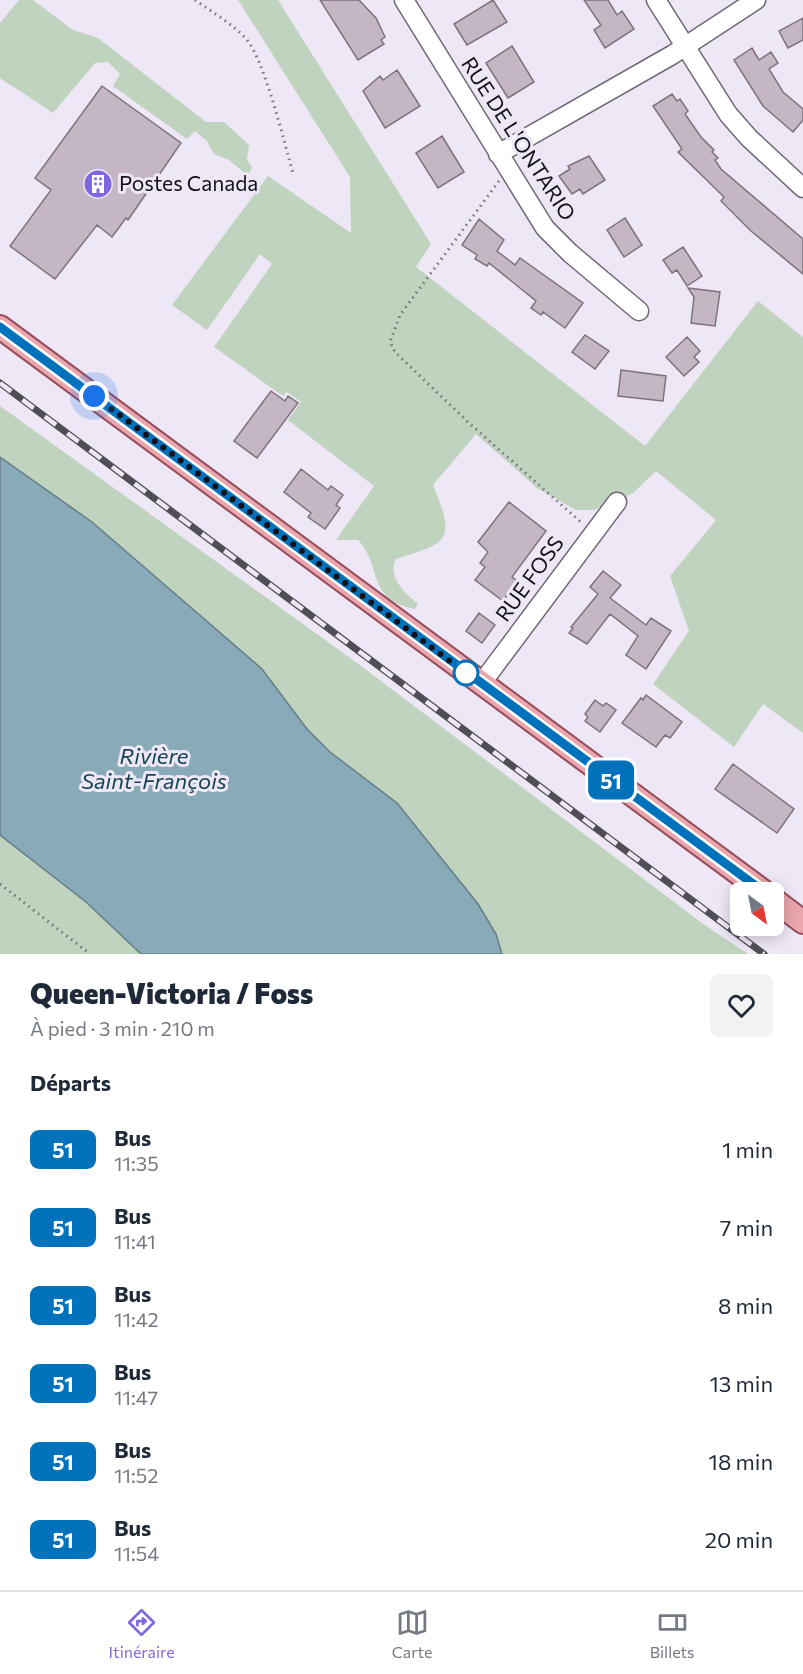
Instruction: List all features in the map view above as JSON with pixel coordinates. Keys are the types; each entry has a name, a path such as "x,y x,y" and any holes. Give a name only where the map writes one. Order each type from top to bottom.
{"main road":[{"path":"0,327 750,882"},
{"path":"784,908 803,922"}],"street":[{"name":"RUE DE L'ONTARIO","path":"404,0 498,154 555,239 639,311"},
{"path":"656,0 728,114 749,138 803,188"},
{"path":"498,154 685,46 756,0"},
{"name":"RUE FOSS","path":"481,684 592,532 617,502"}],"path":[{"path":"195,0 248,41 258,61 293,173"},
{"path":"510,172 500,180 400,315 390,342 395,352 469,423 592,532"},
{"path":"0,884 90,954"}],"green space":[{"path":"19,0 33,0 73,30 98,38 206,122 224,122 249,145 247,159 252,168 247,175 229,160 214,154 207,141 195,131 187,139 113,86 120,74 108,62 95,63 53,113 0,78 0,23"},
{"path":"238,0 278,0 431,244 416,267 645,446 758,301 803,337 803,733 763,704 734,747 653,684 689,631 670,576 716,520 656,471 633,493 594,510 576,510 537,488 476,434 433,485 444,517 443,536 438,543 428,548 396,559 394,572 396,578 403,590 418,604 415,609 399,604 382,590 366,550 358,540 336,540 374,486 288,420 301,402 287,392 283,396 214,347 272,264 260,254 207,330 172,305 268,176 351,233 350,177"},
{"path":"0,406 353,660 706,926 748,954 502,954 496,934 397,803 330,752 307,729 262,669 92,522 0,457"},
{"path":"0,835 86,902 141,954 0,954"}],"water":[{"name":"Rivière Saint-François","path":"0,457 92,522 262,669 307,729 330,752 397,803 478,904 496,934 502,954 141,954 86,902 0,835"}],"building":[{"path":"320,0 359,0 376,18 385,37 381,40 384,44 358,60"},
{"path":"493,0 507,22 467,45 454,24"},
{"path":"584,0 608,0 617,15 622,11 634,29 605,48 594,30 601,25"},
{"path":"803,18 803,40 788,48 779,31"},
{"path":"512,46 534,82 508,98 486,63"},
{"path":"752,48 759,60 771,52 778,63 769,69 783,92 803,109 803,120 793,132 763,106 734,60"},
{"path":"397,70 420,106 385,128 363,91 380,76 383,80"},
{"name":"Postes Canada","path":"102,86 181,143 128,220 126,218 112,237 97,225 55,279 10,246 51,190 35,178"},
{"path":"672,94 677,101 680,99 688,111 685,114 701,137 714,150 712,152 718,158 715,160 721,169 803,239 803,274 751,231 721,201 724,197 678,152 682,149 653,106"},
{"path":"442,136 464,172 438,188 416,153"},
{"path":"589,156 605,180 583,194 580,189 572,194 559,176 570,169 568,166"},
{"path":"625,218 642,245 624,257 607,230"},
{"path":"479,219 504,240 497,251 515,265 520,258 583,303 565,328 543,312 541,315 531,308 536,301 489,263 487,266 475,259 477,255 462,245"},
{"path":"683,247 702,276 687,286 677,270 672,273 663,260"},
{"path":"688,288 720,292 715,326 691,323 694,297"},
{"path":"585,335 609,351 595,369 572,352"},
{"path":"687,337 700,351 694,357 699,362 684,376 666,357"},
{"path":"621,370 666,376 663,401 618,396"},
{"path":"271,391 285,401 288,396 298,403 257,458 234,441"},
{"path":"301,469 328,490 331,486 343,495 336,505 340,508 325,529 308,517 311,513 284,492"},
{"path":"509,502 546,531 512,577 518,581 503,601 475,580 485,567 480,563 488,552 478,542"},
{"path":"603,571 621,585 610,598 646,625 651,618 671,631 646,669 626,655 638,636 610,614 587,644 569,633 573,628 571,627 598,594 590,587"},
{"path":"479,613 495,625 482,643 466,631"},
{"path":"646,695 682,722 670,738 665,735 656,747 622,723 641,698 643,700"},
{"path":"595,700 603,706 606,703 616,710 600,732 585,721 588,717 585,714"},
{"path":"733,764 794,809 777,833 715,789"}],"railway":[{"path":"0,383 764,954"}],"bus line":[{"name":"51","path":"0,327 750,882"}],"place":[{"name":"Postes Canada","path":"98,184"}],"route":[{"path":"94,396 466,673"}]}
